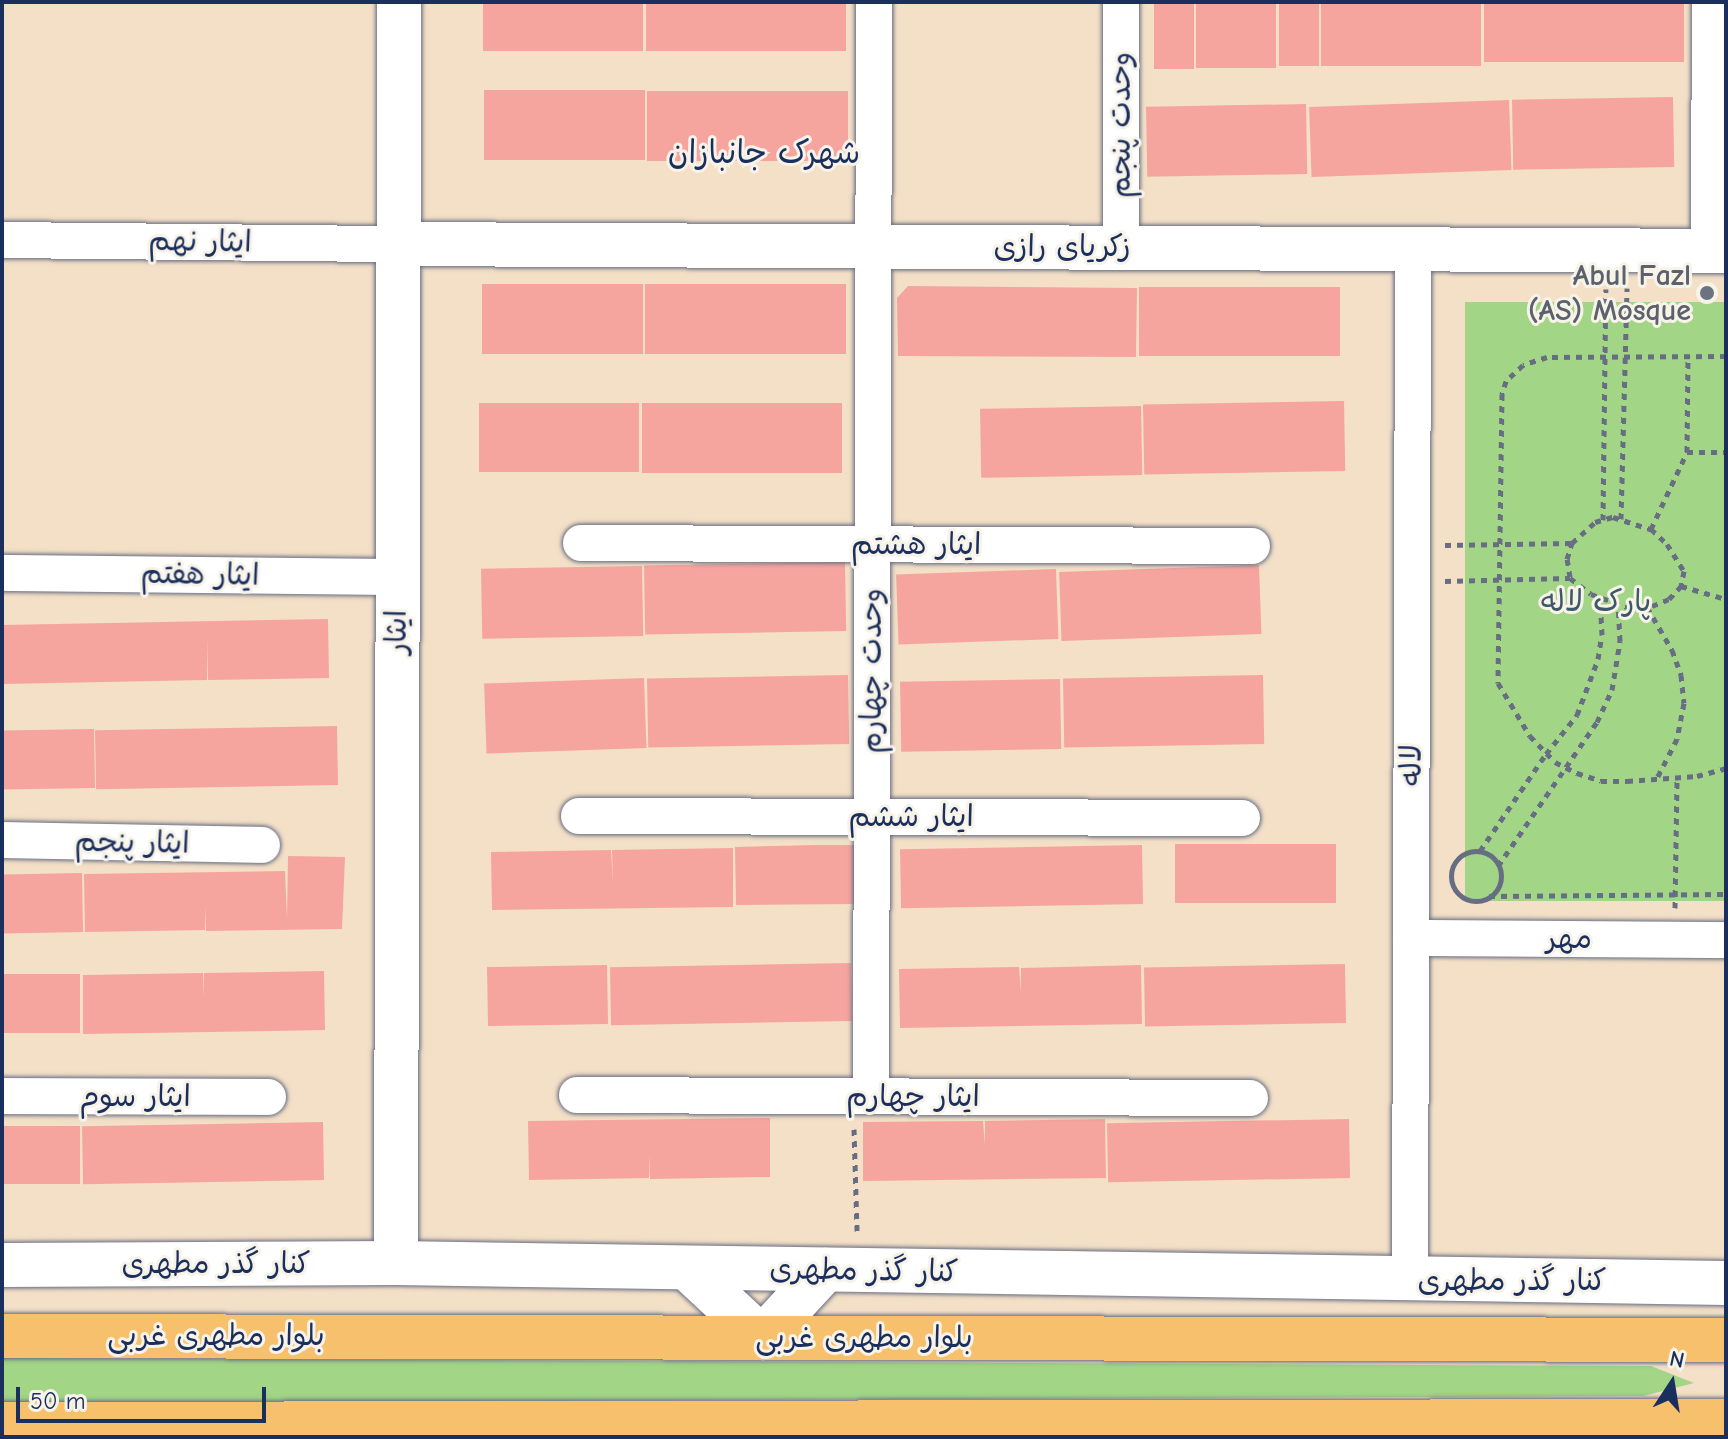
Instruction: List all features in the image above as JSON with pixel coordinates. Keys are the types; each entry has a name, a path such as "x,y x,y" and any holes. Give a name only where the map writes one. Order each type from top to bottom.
{"main road":[{"name":"بلوار مطهری غربی","path":"2,1336 1726,1340"},
{"path":"19,1428 1726,1421"}],"street":[{"name":"ایثار","path":"396,1263 399,2"},
{"name":"وحدت چهارم","path":"862,1096 872,817 874,2"},
{"name":"وحدت پنجم","path":"1121,2 1121,248"},
{"path":"1710,2 1718,251"},
{"name":"ایثار نهم","path":"2,240 398,244"},
{"name":"زکریای رازی","path":"398,244 1718,251"},
{"name":"لاله","path":"1410,1280 1413,250"},
{"name":"ایثار هشتم","path":"581,543 1252,546"},
{"name":"ایثار هفتم","path":"2,573 398,577"},
{"name":"ایثار ششم","path":"579,816 1242,818"},
{"name":"ایثار پنجم","path":"2,840 262,845"},
{"name":"مهر","path":"1411,938 1726,940"},
{"name":"ایثار چهارم","path":"577,1095 1250,1098"},
{"name":"ایثار سوم","path":"2,1096 268,1097"},
{"name":"کنار گذر مطهری","path":"2,1265 396,1263 1726,1283"},
{"path":"687,1268 762,1338 842,1271"}],"path":[{"path":"1618,250 1625,356 1621,519"},
{"path":"1603,520 1605,356 1618,250"},
{"path":"1726,356 1605,356 1534,360 1506,381 1502,394 1498,683 1506,701 1546,754 1564,767 1601,781 1677,777 1726,768"},
{"path":"1651,529 1687,452 1688,356"},
{"path":"1687,452 1726,452"},
{"path":"1412,582 1570,578 1600,598 1618,605 1647,607 1669,599 1681,586 1684,571 1678,557 1651,529 1621,519 1603,520 1582,531 1572,543 1567,559 1570,578"},
{"path":"1412,545 1572,543"},
{"path":"1681,586 1726,599"},
{"path":"1600,598 1602,635 1593,681 1577,715 1546,754 1480,851 1457,859 1452,882 1461,896 1469,899 1489,896 1726,894"},
{"path":"1489,896 1500,882 1498,866 1597,722 1612,690 1619,655 1618,605"},
{"path":"1647,607 1672,650 1681,675 1684,703 1677,739 1656,779"},
{"path":"1674,940 1677,777"},
{"path":"1480,851 1498,866"},
{"path":"842,1271 862,1096"}],"green space":[{"name":"پارک لاله","path":"1465,302 1726,302 1726,901 1465,901"},
{"path":"2,1358 1651,1366 1694,1383 1643,1396 2,1403"}],"building":[{"path":"483,2 643,2 643,51 483,51"},
{"path":"646,2 846,2 846,51 646,51"},
{"path":"1154,2 1194,2 1194,69 1154,69"},
{"path":"1196,2 1276,2 1276,68 1196,68"},
{"path":"1279,2 1319,2 1319,66 1279,66"},
{"path":"1321,2 1481,2 1481,66 1321,66"},
{"path":"1484,2 1684,2 1684,62 1484,62"},
{"path":"484,90 645,90 645,160 484,160"},
{"path":"647,91 848,91 848,161 647,161"},
{"path":"1673,97 1674,167 1513,170 1512,100"},
{"path":"1509,100 1511,170 1312,177 1309,107"},
{"path":"1306,104 1307,174 1147,177 1146,107"},
{"path":"482,284 643,284 643,354 482,354"},
{"path":"645,284 846,284 846,354 645,354"},
{"path":"908,286 1137,288 1136,357 898,356 897,298"},
{"path":"1139,287 1340,287 1340,356 1139,356"},
{"path":"1344,401 1345,471 1144,474 1143,405"},
{"path":"479,403 639,403 639,472 479,472"},
{"path":"642,403 842,403 842,473 642,473"},
{"path":"1141,406 1142,475 981,478 980,409"},
{"path":"845,562 846,631 645,634 644,566"},
{"path":"1259,565 1261,634 1062,641 1059,572"},
{"path":"642,566 643,636 482,639 481,569"},
{"path":"1056,569 1058,639 899,645 896,575"},
{"path":"328,619 329,678 208,680 207,639 207,680 2,684 2,625"},
{"path":"848,675 849,744 648,747 647,679"},
{"path":"1263,675 1264,744 1064,747 1063,678"},
{"path":"644,678 646,748 487,754 484,684"},
{"path":"1060,679 1061,749 901,752 900,682"},
{"path":"337,726 338,785 96,789 95,730"},
{"path":"94,729 95,788 3,790 2,731"},
{"path":"1175,844 1336,844 1336,903 1175,903"},
{"path":"856,845 856,904 736,905 735,847"},
{"path":"1142,845 1143,904 901,908 900,849"},
{"path":"733,848 733,907 492,910 491,852 611,850 613,884 612,850"},
{"path":"288,856 345,857 342,929 206,931 205,906 205,930 85,932 84,874 285,871 287,920"},
{"path":"82,873 83,932 3,933 2,874"},
{"path":"851,963 852,1021 611,1025 610,967"},
{"path":"1345,964 1346,1023 1145,1026 1144,968"},
{"path":"607,965 608,1024 488,1026 487,967"},
{"path":"1141,965 1142,1024 900,1028 899,969 1019,967 1021,992 1021,968"},
{"path":"324,971 325,1030 83,1034 83,975 203,973 204,998 204,973"},
{"path":"2,974 80,974 80,1033 2,1033"},
{"path":"770,1118 770,1177 650,1179 649,1154 649,1178 529,1180 528,1121"},
{"path":"1105,1119 1106,1178 863,1181 863,1122 983,1121 985,1145 985,1121"},
{"path":"1349,1119 1350,1178 1108,1182 1107,1123"},
{"path":"323,1122 324,1180 83,1184 82,1126"},
{"path":"2,1126 80,1126 80,1184 2,1184"}],"place":[{"name":"Abul Fazl (AS) Mosque","path":"1707,293"}],"district":[{"name":"شهرک جانبازان","path":"764,153"}]}
